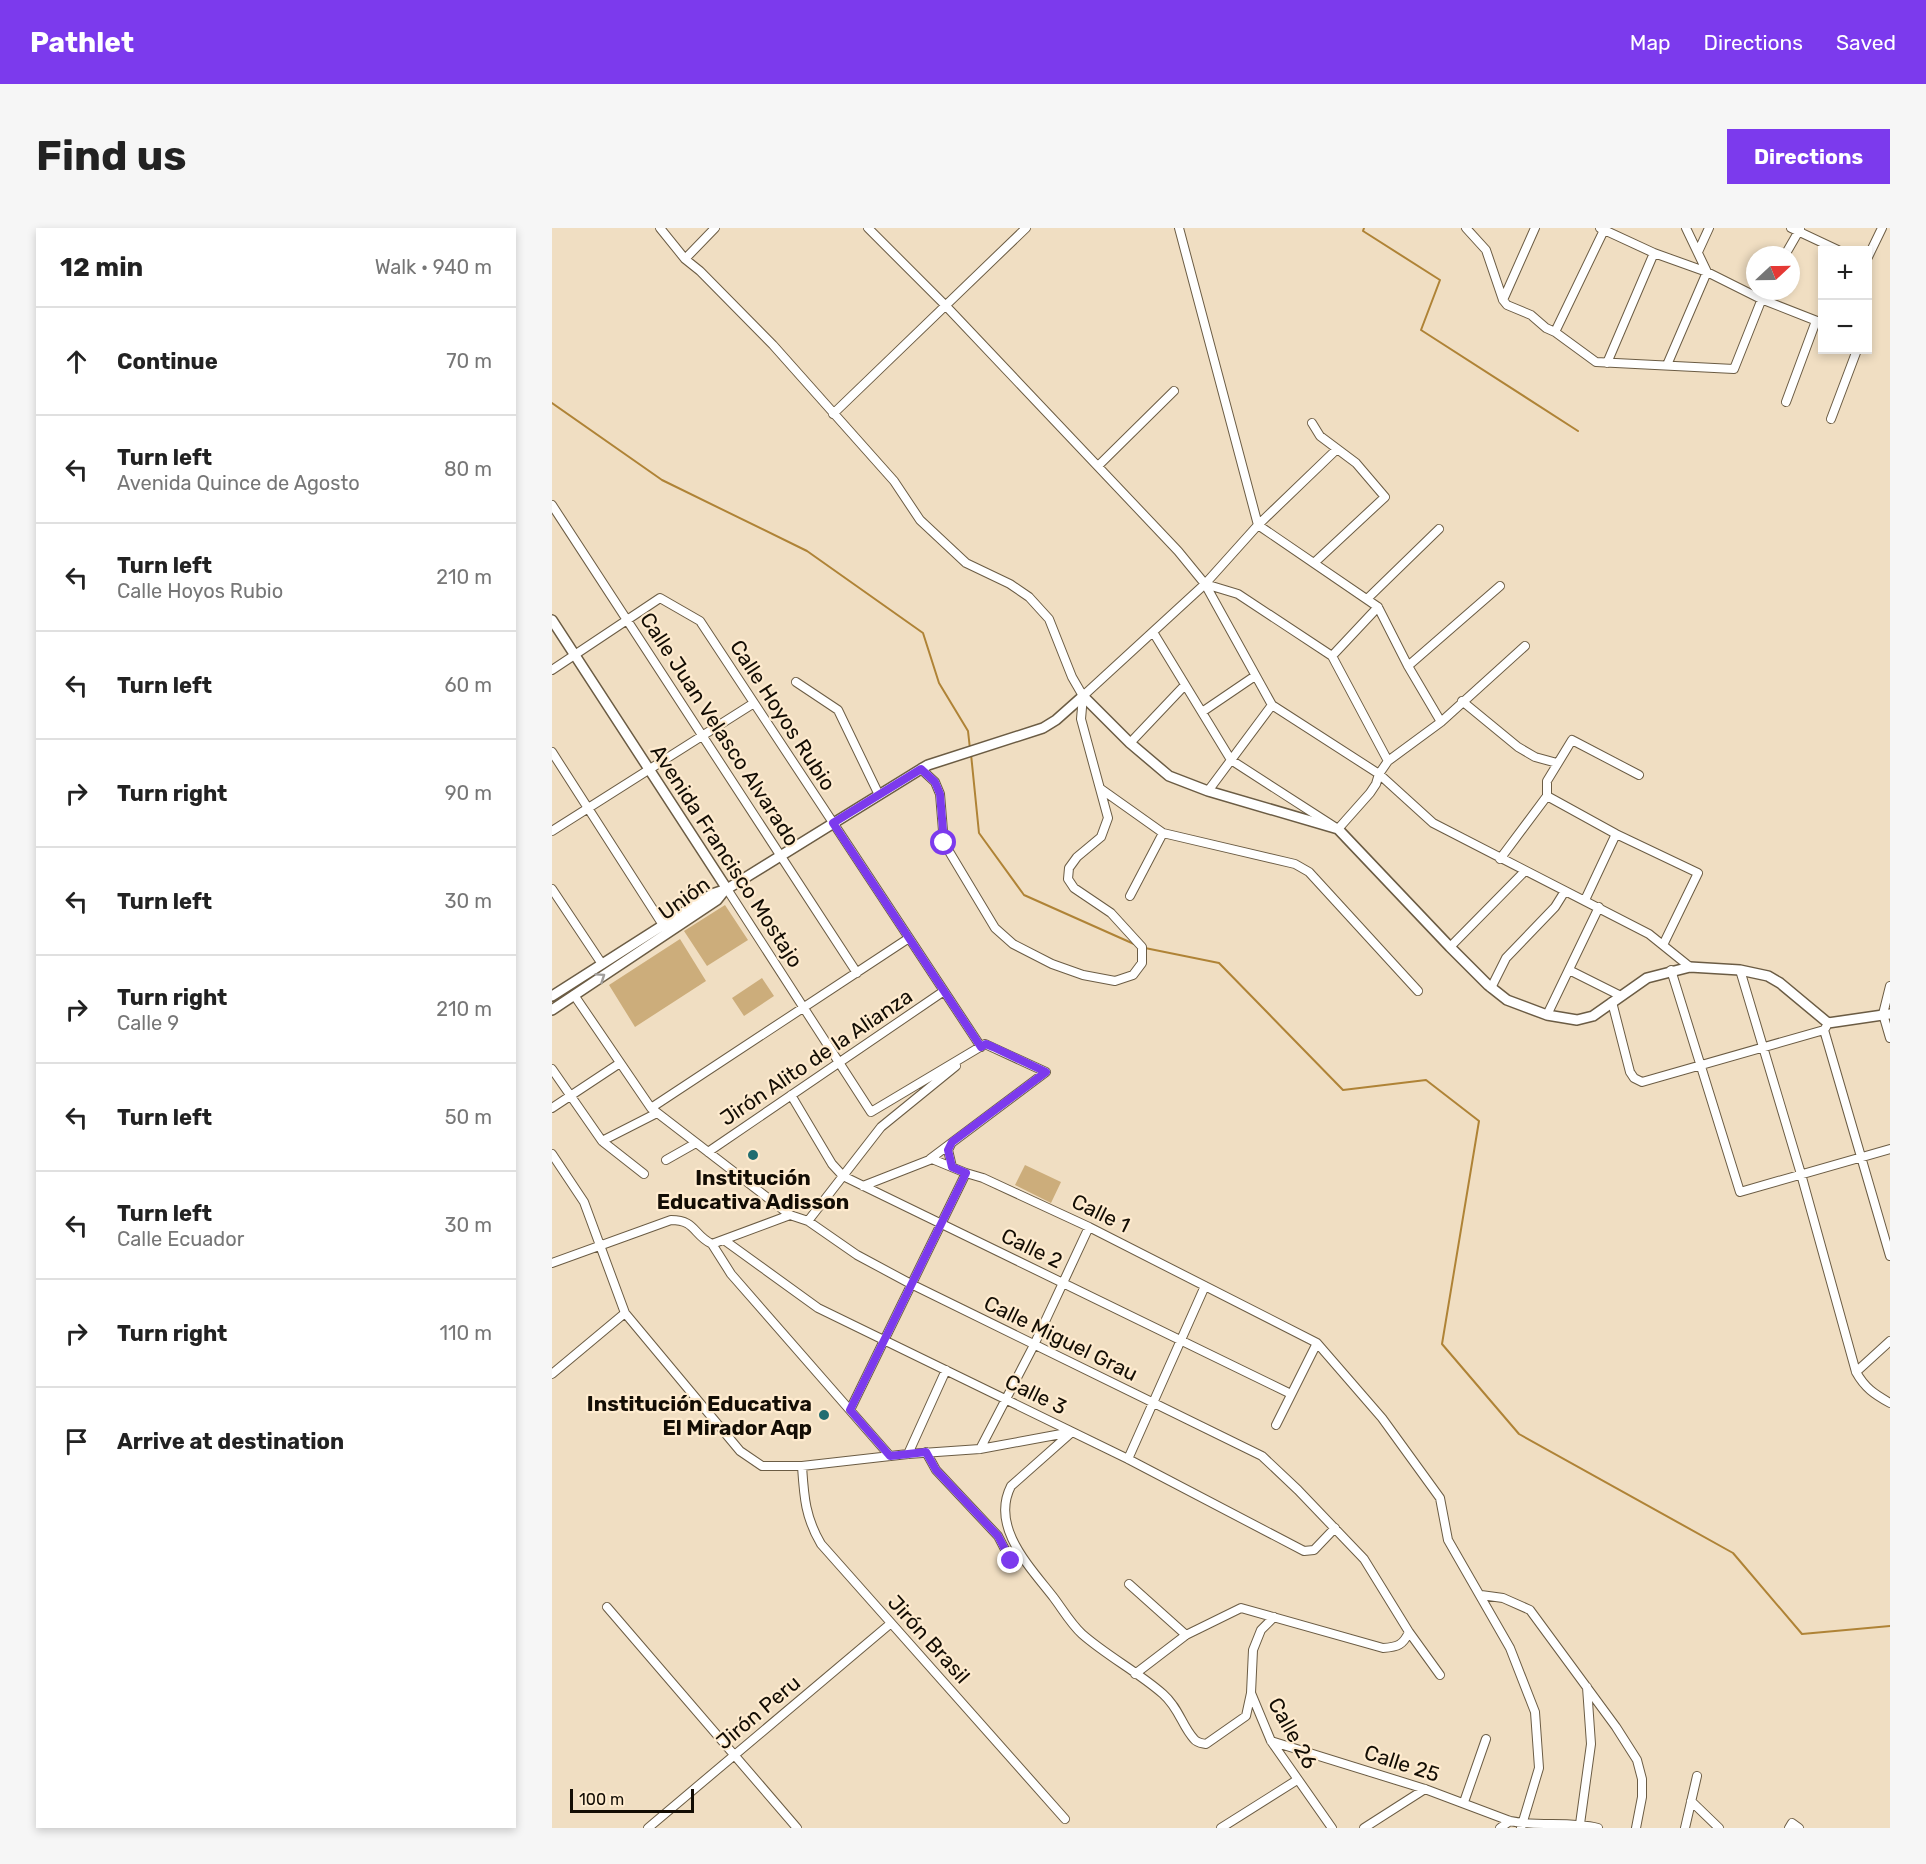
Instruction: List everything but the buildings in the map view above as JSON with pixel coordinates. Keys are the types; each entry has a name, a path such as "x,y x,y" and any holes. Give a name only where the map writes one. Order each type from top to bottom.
{"street":[{"path":"660,228 685,259 700,271 772,345 894,481 920,520 966,563 1010,584 1029,597 1049,619 1072,677 1083,696 1130,743 1169,777 1208,791 1338,829"},
{"path":"685,259 715,228"},
{"path":"868,228 945,305 1179,551 1205,584 1272,705 1379,774 1433,823 1649,934 1690,967"},
{"path":"833,414 1026,228"},
{"path":"1179,228 1258,525 1378,607 1408,666 1441,722"},
{"path":"1466,228 1486,250 1503,300 1508,305 1531,315 1596,362 1734,369 1761,300"},
{"path":"1503,300 1535,228"},
{"path":"1666,365 1707,272 1686,228"},
{"path":"1698,252 1709,228"},
{"path":"1872,249 1882,228"},
{"path":"1555,332 1603,229 1654,254 1707,272 1746,292"},
{"path":"1789,246 1797,229 1830,246"},
{"path":"1607,363 1654,254"},
{"path":"1764,300 1818,322"},
{"path":"1786,402 1818,324"},
{"path":"1831,419 1855,354"},
{"path":"1098,466 1174,391"},
{"path":"1312,423 1320,436 1356,463 1385,497 1314,563"},
{"path":"727,889 921,769 1017,738 1050,724 1205,584 1258,525 1336,450"},
{"name":"Calle Juan Velasco Alvarado","path":"552,505 857,973"},
{"path":"1367,599 1439,529"},
{"path":"1205,584 1238,594 1332,656 1388,761"},
{"path":"1408,666 1500,586"},
{"name":"Calle Hoyos Rubio","path":"626,620 660,598 700,621 981,1047"},
{"path":"1332,656 1378,607"},
{"name":"Avenida Francisco Mostajo","path":"552,620 872,1112 981,1047"},
{"path":"552,670 626,620"},
{"path":"1153,632 1231,760 1338,829 1450,947 1491,988 1507,1000 1547,1015 1577,1020 1593,1016 1647,978 1671,970 1690,967 1740,970 1768,976 1780,983 1826,1026 1860,1156 1890,1256"},
{"path":"1338,829 1370,794 1388,761 1441,722 1525,646"},
{"path":"1202,712 1255,676"},
{"path":"796,682 838,710 879,795"},
{"path":"1130,743 1185,685"},
{"path":"921,769 935,782 940,794 944,843 995,928 1013,944 1052,964 1083,975 1115,981 1133,975 1142,963 1142,947 1111,913 1074,888 1068,879 1069,868 1077,857 1101,837 1108,818 1082,719 1083,696"},
{"path":"1462,702 1518,747 1535,757 1557,763"},
{"path":"552,831 754,703"},
{"path":"1208,791 1272,705"},
{"path":"1500,859 1546,796 1547,782 1572,740 1639,776"},
{"path":"552,752 663,925"},
{"path":"1101,789 1163,833 1295,864 1309,872 1418,991"},
{"path":"1546,796 1616,834 1698,873 1663,945"},
{"path":"1130,896 1163,833"},
{"path":"1585,900 1616,834"},
{"path":"1450,947 1525,871"},
{"path":"552,889 602,964"},
{"name":"Unión","path":"552,996 712,894 727,889"},
{"name":"Unión","path":"552,1010 717,900 727,889"},
{"path":"1491,988 1506,958 1556,907 1565,891"},
{"path":"1547,1015 1599,907"},
{"path":"602,1141 654,1110 909,938"},
{"path":"1569,970 1621,996"},
{"path":"1671,970 1740,1192 1890,1149"},
{"path":"1740,970 1801,1174 1856,1372 1871,1392 1890,1403"},
{"path":"1890,986 1887,1014 1890,1038"},
{"name":"Jirón Alito de la Alianza","path":"708,1152 944,991"},
{"name":"Calle Miguel Grau","path":"574,995 654,1110 790,1215 808,1221 857,1255 912,1284 1262,1456 1299,1490 1364,1559 1409,1632 1440,1675"},
{"path":"1612,1002 1630,1072 1634,1078 1642,1082 1763,1048 1826,1026 1887,1014"},
{"path":"808,1221 881,1127 981,1047 986,1044 1046,1072 930,1159 863,1186"},
{"path":"552,1108 620,1063"},
{"path":"552,1069 602,1141 644,1174"},
{"name":"Calle 2","path":"791,1095 832,1164 843,1176 1291,1394"},
{"path":"952,1142 948,1150 952,1167"},
{"path":"666,1160 696,1143"},
{"path":"552,1154 584,1202 625,1312 740,1451 762,1466 802,1466 926,1452 980,1449 1072,1432"},
{"name":"Calle 1","path":"930,1159 983,1178 1089,1227 1317,1343"},
{"path":"850,1410 966,1173"},
{"path":"711,1244 790,1215"},
{"path":"552,1263 671,1220 682,1220 692,1225 711,1244 731,1274 890,1456"},
{"path":"980,1449 1034,1344 1089,1227"},
{"name":"Calle 3","path":"724,1240 818,1308 1128,1459 1304,1551 1314,1550 1335,1528"},
{"path":"1128,1459 1205,1286"},
{"path":"552,1374 625,1312"},
{"path":"1856,1372 1890,1341"},
{"path":"1276,1425 1317,1343 1382,1418 1440,1498 1448,1540 1510,1648 1534,1712 1539,1768 1521,1826"},
{"path":"908,1454 946,1370"},
{"path":"1072,1432 1011,1486 1005,1497 1004,1508 1008,1526 1013,1541 1024,1559 1081,1633 1164,1695 1179,1713 1193,1738 1199,1743 1206,1744 1246,1716 1251,1693"},
{"path":"926,1452 936,1470 998,1536 1011,1561"},
{"name":"Jirón Brasil","path":"802,1466 805,1506 811,1528 821,1544 1065,1819"},
{"path":"998,1536 1008,1526"},
{"path":"1129,1584 1186,1635"},
{"path":"1481,1595 1503,1598 1530,1610 1616,1726 1637,1760 1642,1779 1642,1797 1636,1828"},
{"path":"607,1607 797,1828"},
{"path":"1135,1674 1186,1635 1241,1608 1383,1648 1397,1647 1405,1641 1409,1632"},
{"name":"Calle 26","path":"1274,1617 1261,1630 1252,1650 1251,1693 1271,1741 1332,1828"},
{"name":"Jirón Peru","path":"648,1828 891,1624"},
{"path":"1581,1826 1591,1744 1586,1686"},
{"path":"1464,1803 1486,1739"},
{"name":"Calle 25","path":"1271,1741 1425,1789 1521,1826 1598,1828"},
{"path":"1685,1828 1697,1776"},
{"path":"1221,1828 1297,1780"},
{"path":"1364,1828 1425,1789"},
{"path":"1691,1801 1719,1828"},
{"path":"1500,1828 1510,1821"},
{"path":"1789,1828 1792,1823 1799,1828"}],"shaded area":[{"path":"725,905 748,940 707,966 684,931"},
{"path":"680,939 706,981 635,1027 609,985"},
{"path":"762,978 774,996 744,1016 732,998"},
{"path":"1025,1165 1061,1182 1051,1203 1015,1185"}],"waterway":[{"path":"1364,228 1363,231 1440,280 1421,330 1578,431"},
{"path":"552,403 662,480 807,551 923,633 939,683 968,731 970,749"},
{"path":"971,754 979,833 1024,895 1134,944"},
{"path":"1145,948 1219,963 1343,1090 1426,1080 1479,1121 1442,1344 1519,1434 1733,1553 1802,1634 1890,1626"}],"place":[{"name":"Institución Educativa Adisson","path":"753,1155"},
{"name":"Institución Educativa El Mirador Aqp","path":"824,1415"}],"route":[{"path":"944,843 940,794 935,782 921,769 833,823 981,1047 986,1044 1046,1072 952,1142 948,1150 952,1167 966,1173 850,1410 890,1456 926,1452 936,1470 998,1536 1011,1561"}]}
